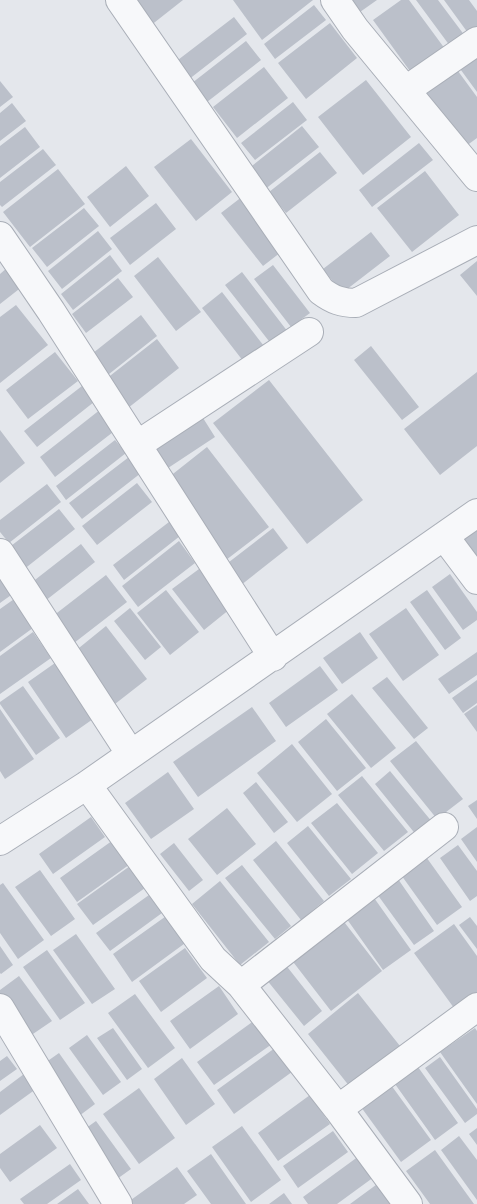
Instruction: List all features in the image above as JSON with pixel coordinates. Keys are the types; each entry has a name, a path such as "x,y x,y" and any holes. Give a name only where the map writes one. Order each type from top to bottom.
{"street":[{"path":"120,0 321,291 330,298 342,303 356,303 477,240"},
{"path":"335,0 355,29 477,177"},
{"path":"406,90 477,41"},
{"path":"0,236 273,656"},
{"path":"137,445 309,332"},
{"path":"0,841 87,785 130,753 273,656 477,513"},
{"path":"444,536 477,580"},
{"path":"0,553 130,753"},
{"path":"87,785 213,959 241,985 338,1109 408,1204"},
{"path":"241,985 444,827"},
{"path":"338,1109 477,1007"},
{"path":"0,1008 118,1204"}],"building":[{"path":"138,0 183,0 150,26 133,5"},
{"path":"233,0 313,0 262,40"},
{"path":"351,0 377,0 360,12"},
{"path":"401,0 409,0 448,53 415,78 373,20"},
{"path":"416,0 438,0 465,36 450,46"},
{"path":"444,0 469,0 477,11 477,26 468,33"},
{"path":"314,5 326,20 275,59 264,44"},
{"path":"234,17 247,34 188,80 174,63"},
{"path":"330,23 357,58 306,99 278,63"},
{"path":"246,41 261,60 207,102 192,83"},
{"path":"477,52 477,92 458,66"},
{"path":"264,67 288,98 237,138 213,107"},
{"path":"455,67 477,97 477,138 462,149 421,92"},
{"path":"366,80 411,137 363,175 318,117"},
{"path":"0,81 13,97 0,107"},
{"path":"293,102 307,120 255,160 241,143"},
{"path":"12,103 26,121 0,141 0,113"},
{"path":"302,126 319,147 264,190 248,169"},
{"path":"25,127 40,147 0,178 0,146"},
{"path":"191,139 232,192 196,221 154,167"},
{"path":"419,143 433,160 372,207 359,190"},
{"path":"43,149 56,165 2,207 0,205 0,182"},
{"path":"320,152 337,173 286,213 269,192"},
{"path":"126,166 149,196 110,227 87,197"},
{"path":"58,169 85,204 30,247 3,212"},
{"path":"425,171 459,215 412,252 377,208"},
{"path":"243,196 285,249 263,266 221,213"},
{"path":"156,203 176,229 130,265 110,238"},
{"path":"84,208 99,226 47,267 32,248"},
{"path":"98,231 112,249 62,289 48,271"},
{"path":"371,232 390,256 342,293 323,269"},
{"path":"110,255 122,271 73,310 61,294"},
{"path":"158,257 201,312 176,331 134,276"},
{"path":"477,261 477,296 460,275"},
{"path":"273,265 310,313 291,327 254,279"},
{"path":"8,267 23,286 0,304 0,274"},
{"path":"242,272 288,332 272,345 225,285"},
{"path":"118,278 133,297 86,333 72,314"},
{"path":"222,292 267,350 247,366 202,308"},
{"path":"16,305 48,345 0,383 0,317"},
{"path":"141,315 157,336 104,378 88,357"},
{"path":"157,339 179,368 128,408 106,379"},
{"path":"371,346 419,407 402,420 354,360"},
{"path":"55,352 78,381 28,419 6,390"},
{"path":"477,372 477,446 440,475 404,429"},
{"path":"269,380 363,500 307,544 213,423"},
{"path":"82,386 94,402 37,447 24,431"},
{"path":"101,409 117,429 55,477 40,457"},
{"path":"198,410 215,437 162,472 144,446"},
{"path":"0,430 25,463 0,483"},
{"path":"115,440 126,453 66,500 56,486"},
{"path":"207,447 269,527 226,560 164,481"},
{"path":"129,457 141,473 82,519 69,503"},
{"path":"137,483 152,502 97,545 82,526"},
{"path":"47,484 61,502 9,543 0,532 0,520"},
{"path":"59,509 75,529 23,570 7,549"},
{"path":"169,522 180,536 124,580 113,565"},
{"path":"477,527 477,564 459,542"},
{"path":"273,528 288,548 236,589 220,569"},
{"path":"179,541 195,563 138,607 122,586"},
{"path":"81,544 95,562 45,601 31,583"},
{"path":"199,569 230,609 204,630 172,589"},
{"path":"450,574 477,612 477,620 463,630 432,587"},
{"path":"106,575 127,602 74,643 53,616"},
{"path":"0,576 14,593 0,603"},
{"path":"166,590 199,632 170,655 137,613"},
{"path":"427,590 461,638 445,650 410,602"},
{"path":"17,597 37,625 0,652 0,609"},
{"path":"130,608 161,647 145,660 114,621"},
{"path":"406,608 439,655 403,681 369,634"},
{"path":"106,626 147,679 115,704 74,652"},
{"path":"33,632 51,658 0,694 0,656"},
{"path":"360,632 378,658 342,684 323,658"},
{"path":"477,652 477,675 449,694 438,679"},
{"path":"55,663 93,719 66,738 28,682"},
{"path":"320,666 338,690 286,727 269,703"},
{"path":"387,677 428,728 414,739 372,688"},
{"path":"477,680 477,703 463,713 452,698"},
{"path":"23,686 60,738 36,755 0,704 0,702"},
{"path":"352,694 396,748 371,768 327,714"},
{"path":"477,705 477,732 464,714"},
{"path":"252,707 276,741 198,797 173,762"},
{"path":"0,709 34,759 5,779 0,771"},
{"path":"326,719 366,768 337,791 298,742"},
{"path":"416,741 463,799 437,819 390,761"},
{"path":"292,744 332,794 297,822 257,773"},
{"path":"390,771 433,823 417,836 375,784"},
{"path":"168,772 194,809 151,839 125,803"},
{"path":"362,776 408,832 384,851 338,795"},
{"path":"256,782 288,822 274,833 243,793"},
{"path":"477,800 477,819 468,806"},
{"path":"337,803 378,853 352,874 311,823"},
{"path":"227,808 256,844 217,875 188,839"},
{"path":"91,817 105,837 53,874 39,854"},
{"path":"308,826 351,879 329,896 287,843"},
{"path":"477,827 477,862 461,839"},
{"path":"116,838 133,862 77,902 60,878"},
{"path":"276,841 324,901 301,920 253,860"},
{"path":"174,843 203,880 189,891 160,854"},
{"path":"458,845 477,871 477,896 470,901 440,858"},
{"path":"424,854 462,907 437,925 399,872"},
{"path":"242,865 291,926 275,939 225,878"},
{"path":"130,866 145,888 93,925 77,904"},
{"path":"40,870 75,919 51,936 15,887"},
{"path":"398,879 434,931 414,945 377,894"},
{"path":"220,881 269,942 240,965 192,904"},
{"path":"3,883 44,940 18,959 0,933 0,885"},
{"path":"149,895 162,913 110,951 96,933"},
{"path":"372,895 411,950 383,970 344,915"},
{"path":"169,914 188,941 132,982 113,954"},
{"path":"338,914 382,971 331,1011 287,954"},
{"path":"470,917 477,926 477,949 459,925"},
{"path":"454,924 477,956 477,992 454,1008 414,953"},
{"path":"76,934 115,989 92,1004 53,950"},
{"path":"0,946 13,965 1,974 0,973"},
{"path":"185,948 207,978 161,1012 139,981"},
{"path":"47,950 85,1003 60,1020 23,967"},
{"path":"281,959 322,1011 304,1026 262,974"},
{"path":"19,976 52,1021 30,1036 0,994 0,990"},
{"path":"219,986 238,1014 190,1049 170,1021"},
{"path":"358,993 400,1046 350,1087 308,1034"},
{"path":"135,994 175,1048 148,1068 108,1013"},
{"path":"255,1020 272,1044 214,1085 197,1062"},
{"path":"113,1028 142,1069 127,1080 97,1038"},
{"path":"475,1028 477,1031 477,1104 440,1052"},
{"path":"87,1035 121,1082 103,1095 69,1048"},
{"path":"279,1045 296,1069 234,1114 217,1090"},
{"path":"59,1053 95,1104 79,1116 42,1065"},
{"path":"7,1056 17,1069 0,1081 0,1061"},
{"path":"440,1057 477,1109 477,1114 465,1123 425,1068"},
{"path":"182,1058 215,1104 186,1125 154,1079"},
{"path":"418,1067 458,1123 435,1140 395,1084"},
{"path":"24,1074 36,1089 0,1115 0,1092"},
{"path":"391,1085 431,1140 401,1162 361,1107"},
{"path":"139,1088 175,1138 139,1164 103,1114"},
{"path":"310,1095 330,1124 278,1161 258,1133"},
{"path":"96,1121 131,1169 117,1179 82,1131"},
{"path":"40,1125 57,1148 10,1182 0,1168 0,1154"},
{"path":"242,1126 281,1180 251,1202 212,1147"},
{"path":"477,1128 477,1145 469,1134"},
{"path":"333,1131 348,1152 298,1188 283,1166"},
{"path":"459,1136 477,1160 477,1200 441,1150"},
{"path":"435,1150 474,1204 430,1204 406,1171"},
{"path":"211,1154 246,1204 211,1204 187,1171"},
{"path":"359,1156 374,1177 337,1204 308,1204 303,1197"},
{"path":"70,1164 81,1180 47,1204 24,1204 20,1199"},
{"path":"177,1167 197,1195 184,1204 130,1204 128,1202"},
{"path":"380,1182 395,1204 350,1204"},
{"path":"78,1189 89,1204 57,1204"},
{"path":"284,1193 292,1204 269,1204"}]}
